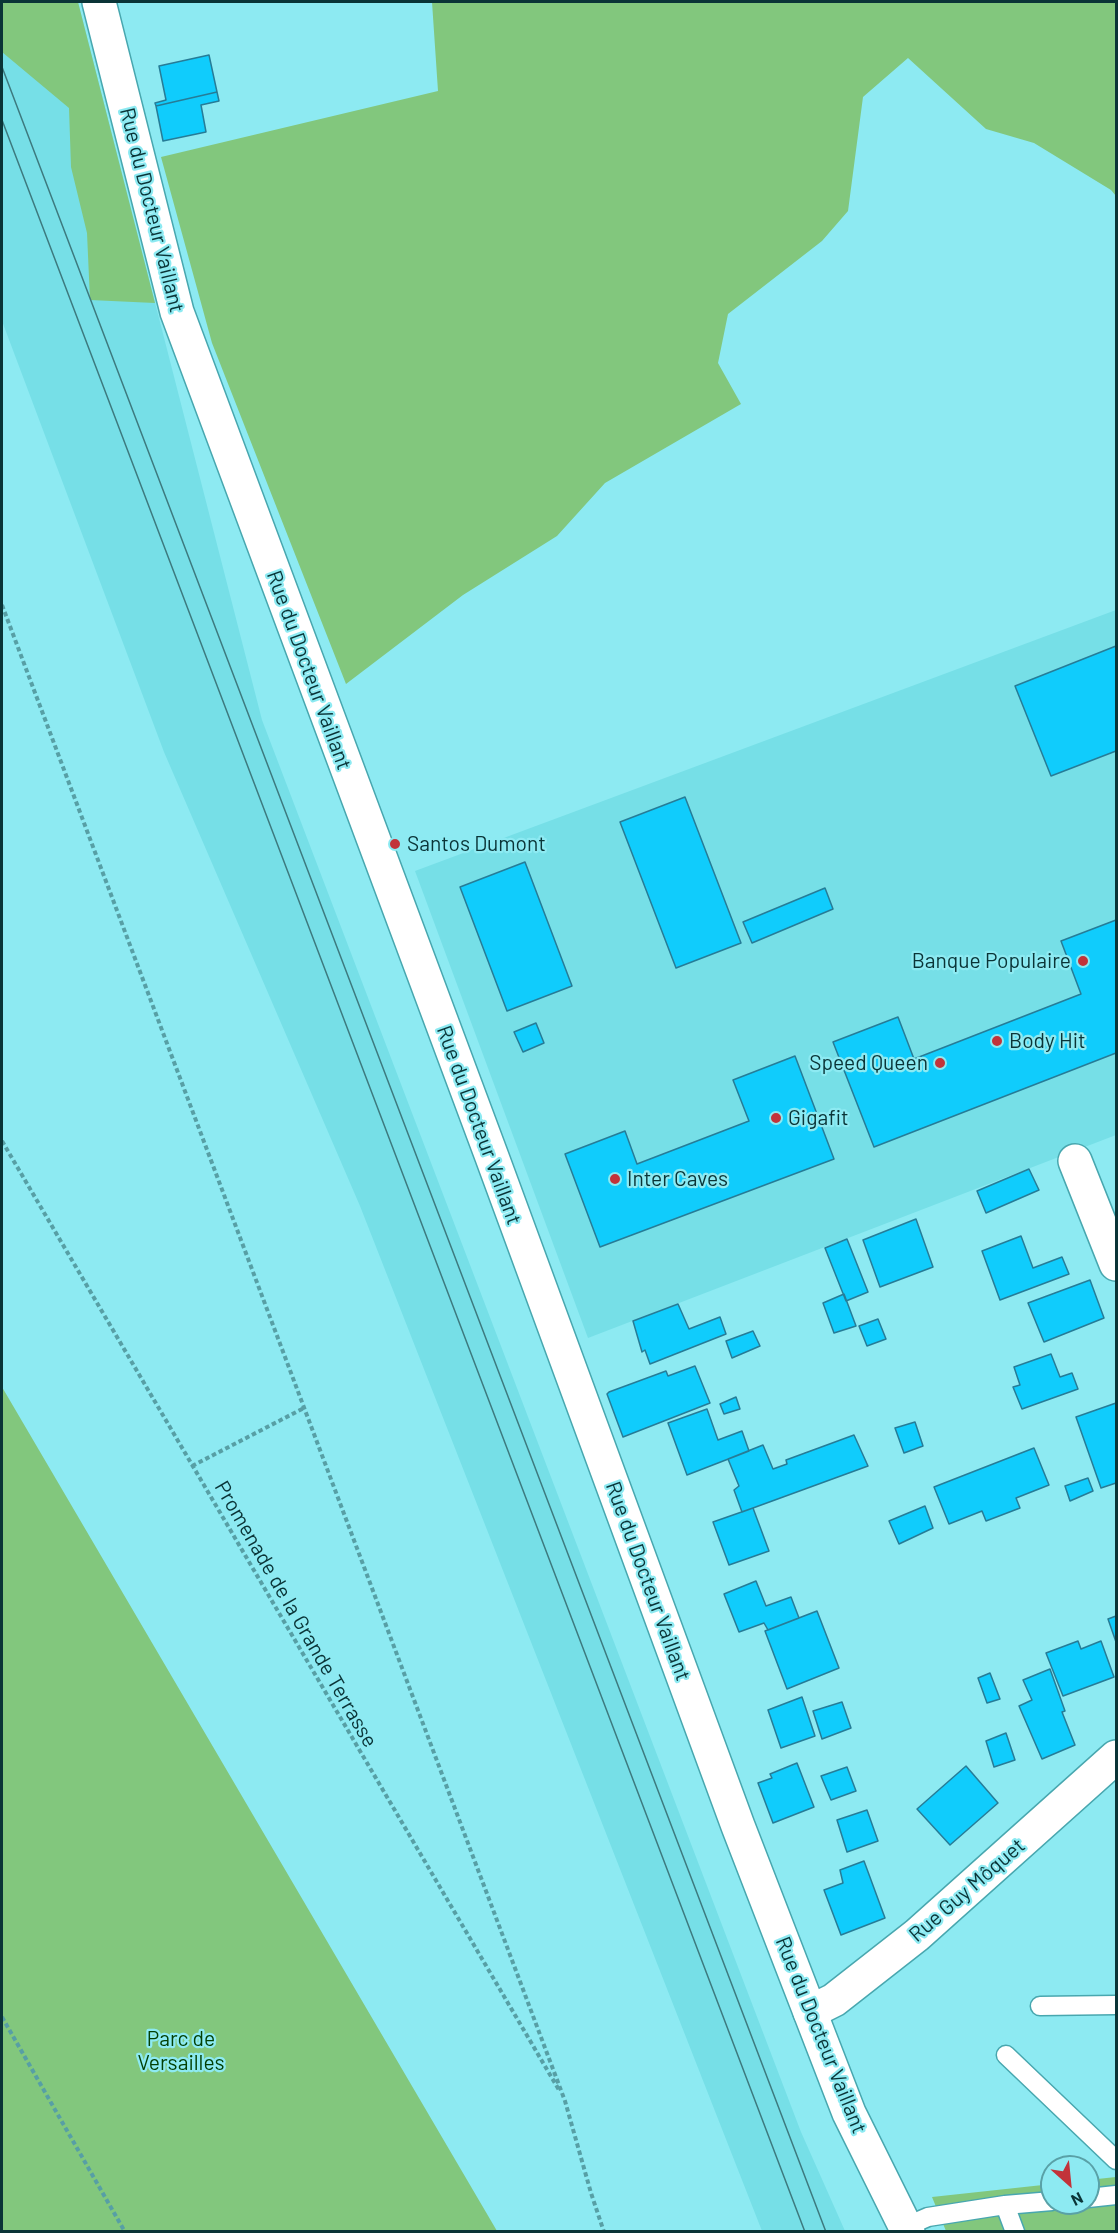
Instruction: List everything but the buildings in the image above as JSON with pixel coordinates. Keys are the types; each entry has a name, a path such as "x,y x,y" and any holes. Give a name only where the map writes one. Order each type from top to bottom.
{"main road":[{"name":"Rue du Docteur Vaillant","path":"99,2 177,312 738,1826 849,2113 908,2229"},
{"path":"1076,1161 1116,1264"},
{"name":"Rue Guy Môquet","path":"810,2012 834,2000 917,1935 1116,1757"}],"lane":[{"path":"1040,2006 1116,2005"},
{"path":"1006,2055 1116,2160"},
{"path":"1100,2197 1116,2195"},
{"path":"908,2229 928,2217 1040,2202"},
{"path":"1005,2205 1015,2232"}],"path":[{"path":"2,605 565,2101 604,2232"},
{"name":"Promenade de la Grande Terrasse","path":"2,1142 565,2101"},
{"path":"192,1466 304,1408"},
{"path":"2,2017 125,2232"}],"shaded area":[{"path":"2,2 78,2 262,720 801,2132 845,2231 762,2231 360,1206 164,752 2,321"},
{"path":"1116,610 1116,1135 588,1338 415,871"}],"green space":[{"path":"2,2 78,2 155,303 90,300 87,233 71,167 69,108 2,52"},
{"path":"432,2 1116,2 1116,196 1111,190 1034,143 986,129 908,58 863,97 848,211 822,241 728,314 718,363 741,404 605,483 557,536 463,595 346,684 212,343 161,157 438,91"},
{"name":"Parc de Versailles","path":"2,1387 497,2231 2,2231"},
{"path":"1116,2177 1116,2231 946,2231 932,2197 1040,2185 1040,2215 1100,2215 1100,2179"}],"tram line":[{"path":"2,67 826,2232"},
{"path":"2,120 805,2232"}],"place":[{"name":"Santos Dumont","path":"395,844"},
{"name":"Banque Populaire","path":"1083,961"},
{"name":"Body Hit","path":"997,1041"},
{"name":"Speed Queen","path":"940,1063"},
{"name":"Gigafit","path":"776,1118"},
{"name":"Inter Caves","path":"615,1179"}]}
